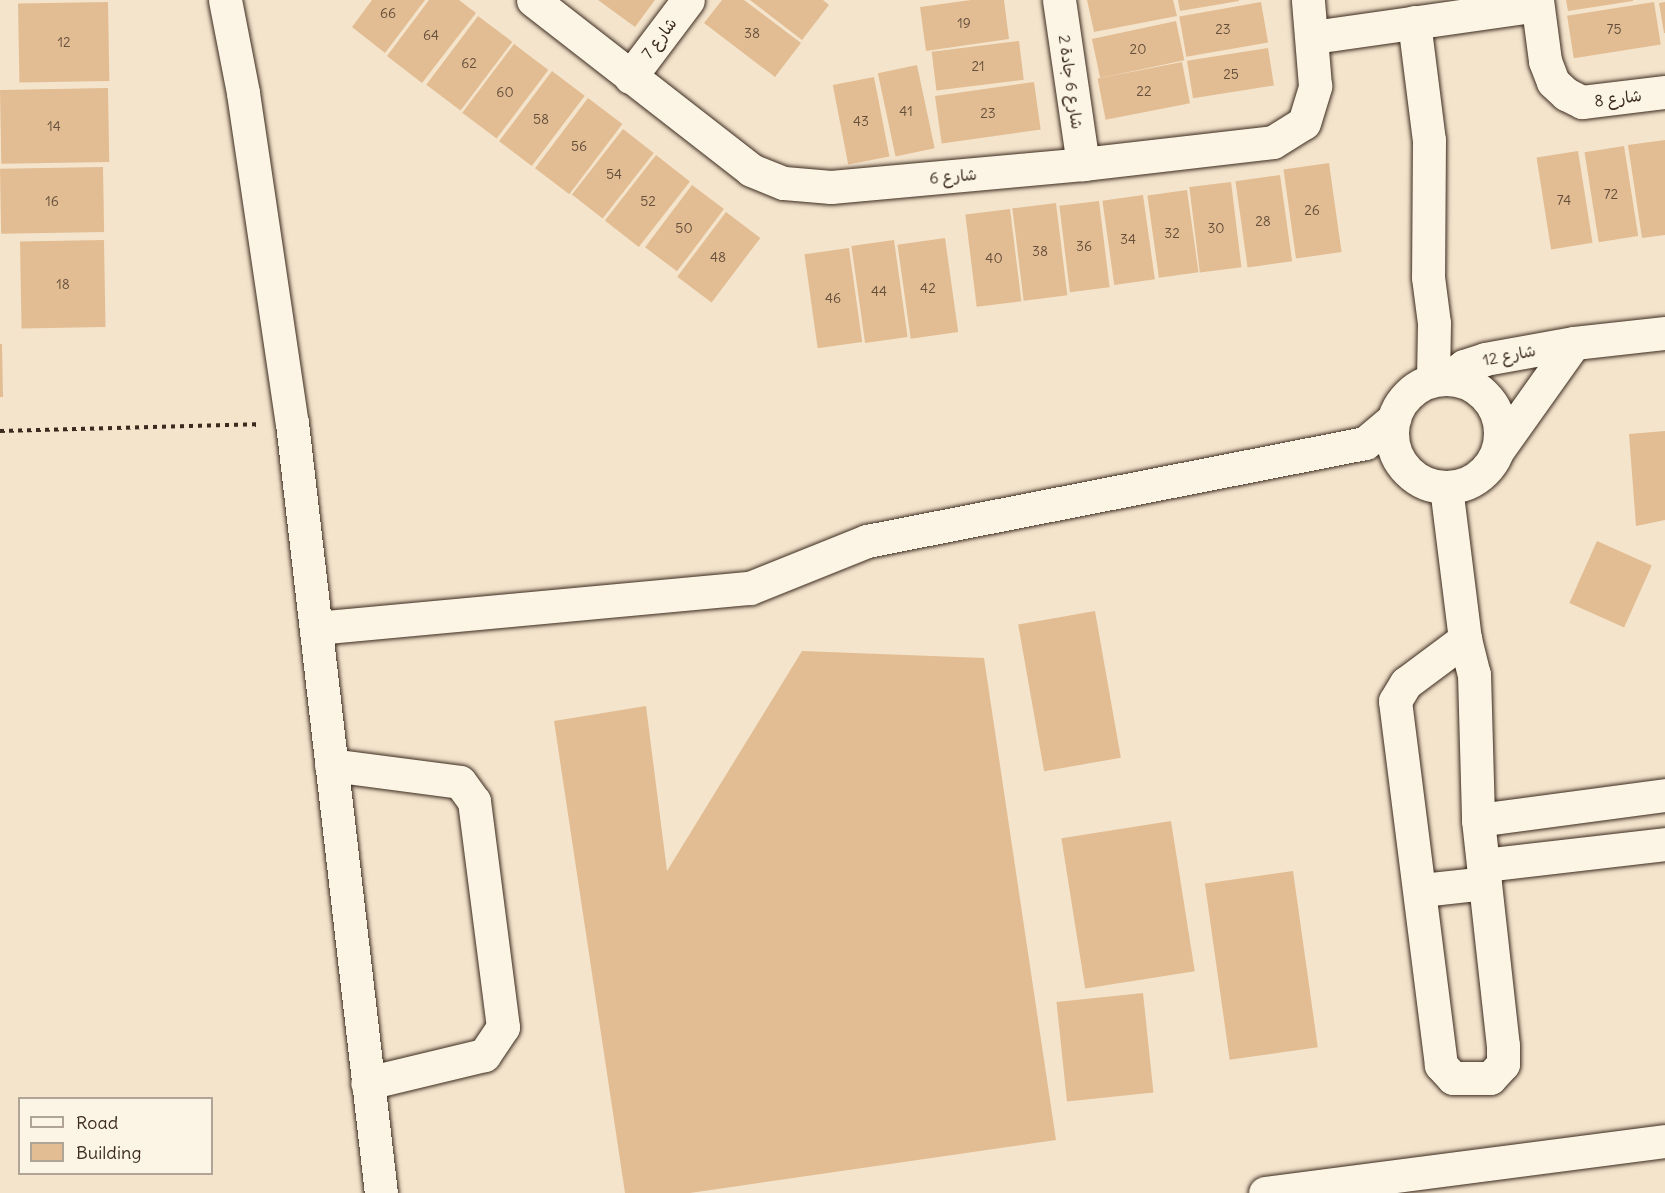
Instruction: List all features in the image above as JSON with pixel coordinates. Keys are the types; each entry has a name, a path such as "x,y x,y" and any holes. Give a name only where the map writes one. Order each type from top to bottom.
{"street":[{"path":"225,0 243,93 292,423 381,1193"},
{"name":"شارع 6","path":"533,0 751,170 784,183 831,187 1083,164 1273,142 1304,123 1315,86 1313,37 1308,0"},
{"name":"شارع 7","path":"630,77 688,0"},
{"name":"شارع 6 جادة 2","path":"1059,0 1083,164"},
{"path":"1313,37 1537,3"},
{"name":"شارع 8","path":"1537,3 1545,61 1553,82 1566,94 1582,102 1665,92"},
{"path":"1414,22 1429,140 1428,277 1440,379"},
{"name":"شارع 12","path":"1440,379 1464,366 1485,359 1574,343 1665,333"},
{"name":"شارع 12","path":"1498,450 1574,343"},
{"path":"316,628 750,588 867,541 1365,443 1394,419 1408,394 1440,379 1479,390 1491,402 1498,417 1498,450 1490,466 1477,477 1446,487 1419,480 1400,462 1365,443"},
{"path":"1394,419 1392,441 1400,462"},
{"path":"1446,487 1465,639 1474,674 1478,820 1503,1046 1503,1065 1490,1078 1453,1078 1441,1065 1422,890 1395,701 1406,683 1465,639"},
{"path":"331,765 460,782 474,801 503,1027 484,1055 367,1083"},
{"path":"1478,820 1665,795"},
{"path":"1422,890 1484,874 1665,844"},
{"path":"1265,1193 1665,1141"}],"path":[{"path":"0,431 292,423"}],"building":[{"path":"372,0 425,0 385,53 352,27"},
{"path":"429,0 459,0 476,13 422,83 387,56"},
{"path":"598,0 655,0 635,27"},
{"path":"722,0 744,0 801,43 775,77 704,23"},
{"path":"750,0 823,0 829,5 802,40"},
{"path":"971,0 1004,0 1009,39 926,51 920,7"},
{"path":"1087,0 1173,0 1177,16 1094,32"},
{"path":"1178,0 1239,0 1239,1 1180,11"},
{"path":"1566,0 1633,0 1633,1 1568,11"},
{"path":"108,2 109,81 19,83 18,4"},
{"path":"1261,2 1268,42 1186,57 1179,16"},
{"path":"1654,2 1661,44 1574,58 1567,16"},
{"path":"1665,2 1665,33 1664,33 1659,3"},
{"path":"478,16 512,42 461,111 426,85"},
{"path":"1176,21 1184,60 1100,78 1092,39"},
{"path":"1019,41 1024,80 936,90 932,52"},
{"path":"514,44 548,70 497,139 462,113"},
{"path":"1268,48 1274,86 1193,98 1187,61"},
{"path":"1182,62 1190,103 1106,120 1098,78"},
{"path":"917,65 935,148 896,156 878,73"},
{"path":"552,71 585,96 532,166 499,141"},
{"path":"874,77 889,157 848,165 833,85"},
{"path":"1034,82 1041,130 942,143 935,96"},
{"path":"108,88 109,162 1,164 0,90"},
{"path":"588,98 622,124 569,194 535,168"},
{"path":"623,129 654,153 603,218 572,194"},
{"path":"1665,140 1665,235 1642,238 1628,145"},
{"path":"1624,146 1638,236 1599,242 1584,152"},
{"path":"1578,151 1593,243 1551,249 1537,158"},
{"path":"656,155 690,181 639,247 605,220"},
{"path":"1329,163 1342,252 1296,259 1283,169"},
{"path":"103,167 104,232 1,234 0,169"},
{"path":"1280,175 1292,261 1248,267 1235,181"},
{"path":"1231,182 1241,267 1200,272 1189,187"},
{"path":"692,185 724,209 677,271 645,247"},
{"path":"1187,190 1199,272 1159,278 1147,196"},
{"path":"1143,195 1155,279 1114,285 1102,201"},
{"path":"1099,201 1110,287 1070,292 1059,206"},
{"path":"1056,203 1067,295 1024,301 1012,208"},
{"path":"1010,209 1021,301 977,307 965,214"},
{"path":"726,212 760,238 712,303 677,277"},
{"path":"945,238 958,332 911,339 897,245"},
{"path":"104,240 106,327 22,328 20,241"},
{"path":"894,240 908,337 865,343 851,246"},
{"path":"849,248 862,342 818,348 804,254"},
{"path":"0,344 2,344 3,397 0,397"},
{"path":"1665,431 1665,520 1636,526 1629,434"},
{"path":"1597,541 1652,565 1624,628 1569,603"},
{"path":"1095,611 1121,758 1044,771 1018,625"},
{"path":"802,651 984,658 1056,1140 690,1193 625,1193 554,721 646,706 667,871"},
{"path":"1171,821 1195,971 1085,988 1061,838"},
{"path":"1293,871 1318,1047 1230,1060 1205,883"},
{"path":"1143,993 1153,1092 1067,1102 1056,1002"}]}
